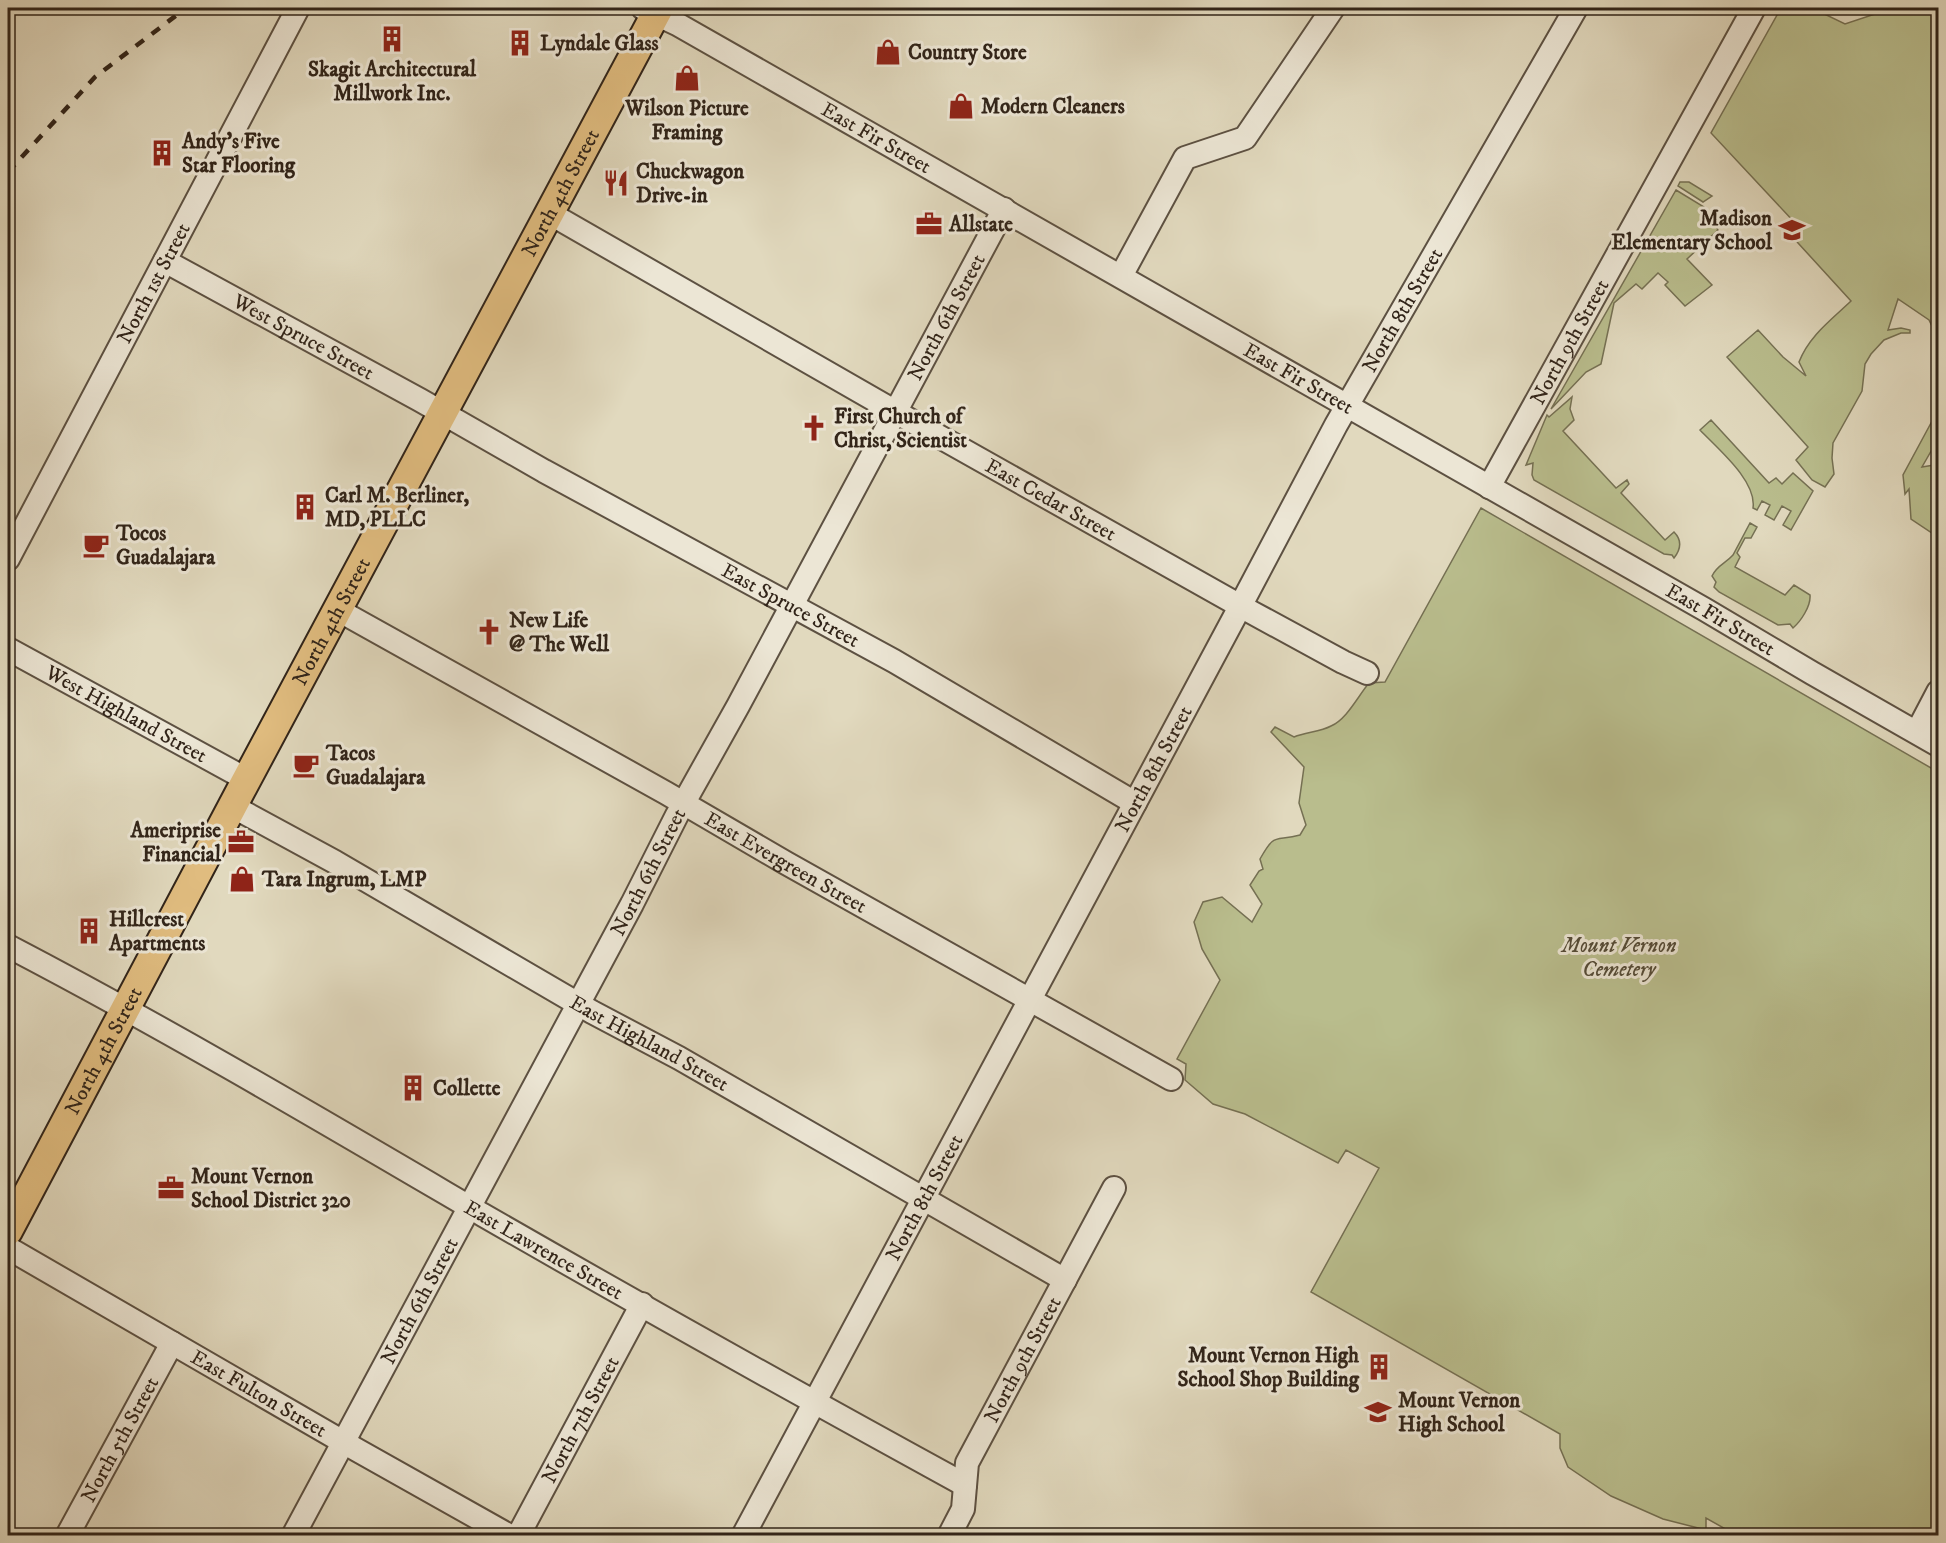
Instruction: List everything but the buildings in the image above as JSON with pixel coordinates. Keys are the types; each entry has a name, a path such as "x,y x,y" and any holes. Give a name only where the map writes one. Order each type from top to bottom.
{"main road":[{"name":"North 4th Street","path":"8,1231 246,779 549,213 653,10"}],"street":[{"name":"North 1st Street","path":"8,559 298,8"},
{"path":"1120,276 1185,158 1245,138 1333,8"},
{"name":"North 8th Street","path":"743,1536 1346,405 1576,8"},
{"name":"North 9th Street","path":"1489,487 1754,8"},
{"name":"East Fir Street","path":"653,10 1704,609 1938,745"},
{"name":"North 6th Street","path":"293,1536 683,803 1004,209"},
{"name":"East Cedar Street","path":"549,213 895,411 1343,662 1368,673"},
{"name":"West Spruce Street","path":"165,261 443,413"},
{"name":"East Spruce Street","path":"443,413 544,471 894,662 1135,803"},
{"name":"East Evergreen Street","path":"338,610 1171,1079"},
{"name":"West Highland Street","path":"8,650 246,779"},
{"path":"1917,732 1938,692"},
{"name":"East Highland Street","path":"232,806 335,862 578,1004 679,1058 1065,1280"},
{"name":"East Lawrence Street","path":"8,946 125,1009 814,1402 965,1485"},
{"name":"North 9th Street","path":"949,1536 963,1509 967,1463 1114,1188"},
{"name":"East Fulton Street","path":"8,1248 510,1536"},
{"name":"North 7th Street","path":"518,1536 642,1304"},
{"name":"North 5th Street","path":"67,1536 172,1343"}],"green space":[{"path":"1781,8 1812,8 1845,24 1881,12 1875,8 1938,8 1938,339 1929,320 1898,299 1888,330 1901,328 1910,330 1910,333 1901,333 1884,340 1865,364 1862,391 1833,443 1834,474 1825,487 1812,480 1796,460 1808,447 1727,357 1758,330 1783,357 1806,376 1799,362 1803,353 1821,329 1851,301 1788,232 1796,224 1711,133"},
{"path":"1680,182 1689,182 1712,196 1703,202 1678,186"},
{"path":"1676,190 1704,207 1718,230 1687,259 1712,285 1685,306 1665,285 1668,282 1658,273 1642,289 1636,284 1614,303 1601,364 1586,372 1551,409"},
{"path":"1572,397 1570,409 1574,420 1563,431 1616,488 1627,480 1629,484 1621,493 1665,540 1674,532 1680,545 1674,558 1534,480 1533,463 1526,465 1547,415 1549,417"},
{"path":"1938,410 1938,439 1922,467 1934,465 1938,459 1938,537 1911,519 1909,489 1905,494 1903,475"},
{"path":"1711,420 1769,483 1776,478 1782,484 1793,473 1813,491 1791,530 1783,525 1791,511 1782,506 1774,520 1765,515 1770,505 1762,501 1757,510 1753,508 1753,498 1743,476 1700,430"},
{"name":"Mount Vernon Cemetery","path":"1481,508 1938,772 1938,1535 1736,1535 1706,1518 1706,1530 1663,1519 1611,1496 1568,1467 1560,1448 1560,1434 1311,1292 1379,1168 1346,1150 1338,1163 1245,1114 1213,1104 1185,1080 1186,1064 1177,1059 1220,980 1202,949 1194,922 1203,902 1222,897 1252,922 1262,904 1250,885 1259,871 1263,869 1260,859 1272,841 1300,835 1306,825 1299,803 1304,767 1271,732 1275,727 1294,737 1327,728 1342,718 1369,683 1385,682"},
{"path":"1750,523 1757,527 1751,538 1745,538 1737,553 1740,557 1735,567 1785,595 1794,585 1810,595 1805,613 1793,628 1790,624 1778,625 1714,587 1716,582 1712,576 1714,572 1733,555"}],"railway":[{"path":"8,172 95,77 186,8"}],"place":[{"name":"Skagit Architectural Millwork Inc.","path":"392,39"},
{"name":"Lyndale Glass","path":"520,43"},
{"name":"Country Store","path":"888,52"},
{"name":"Wilson Picture Framing","path":"687,78"},
{"name":"Modern Cleaners","path":"961,106"},
{"name":"Andy's Five Star Flooring","path":"162,153"},
{"name":"Chuckwagon Drive-in","path":"616,183"},
{"name":"Allstate","path":"929,224"},
{"name":"Madison Elementary School","path":"1792,230"},
{"name":"First Church of Christ, Scientist","path":"814,428"},
{"name":"Carl M. Berliner, MD, PLLC","path":"305,507"},
{"name":"Tocos Guadalajara","path":"96,545"},
{"name":"New Life @ The Well","path":"489,632"},
{"name":"Tacos Guadalajara","path":"306,765"},
{"name":"Ameriprise Financial","path":"241,842"},
{"name":"Tara Ingrum, LMP","path":"242,879"},
{"name":"Hillcrest Apartments","path":"89,931"},
{"name":"Collette","path":"413,1088"},
{"name":"Mount Vernon School District 320","path":"171,1188"},
{"name":"Mount Vernon High School Shop Building","path":"1379,1367"},
{"name":"Mount Vernon High School","path":"1378,1412"}]}
